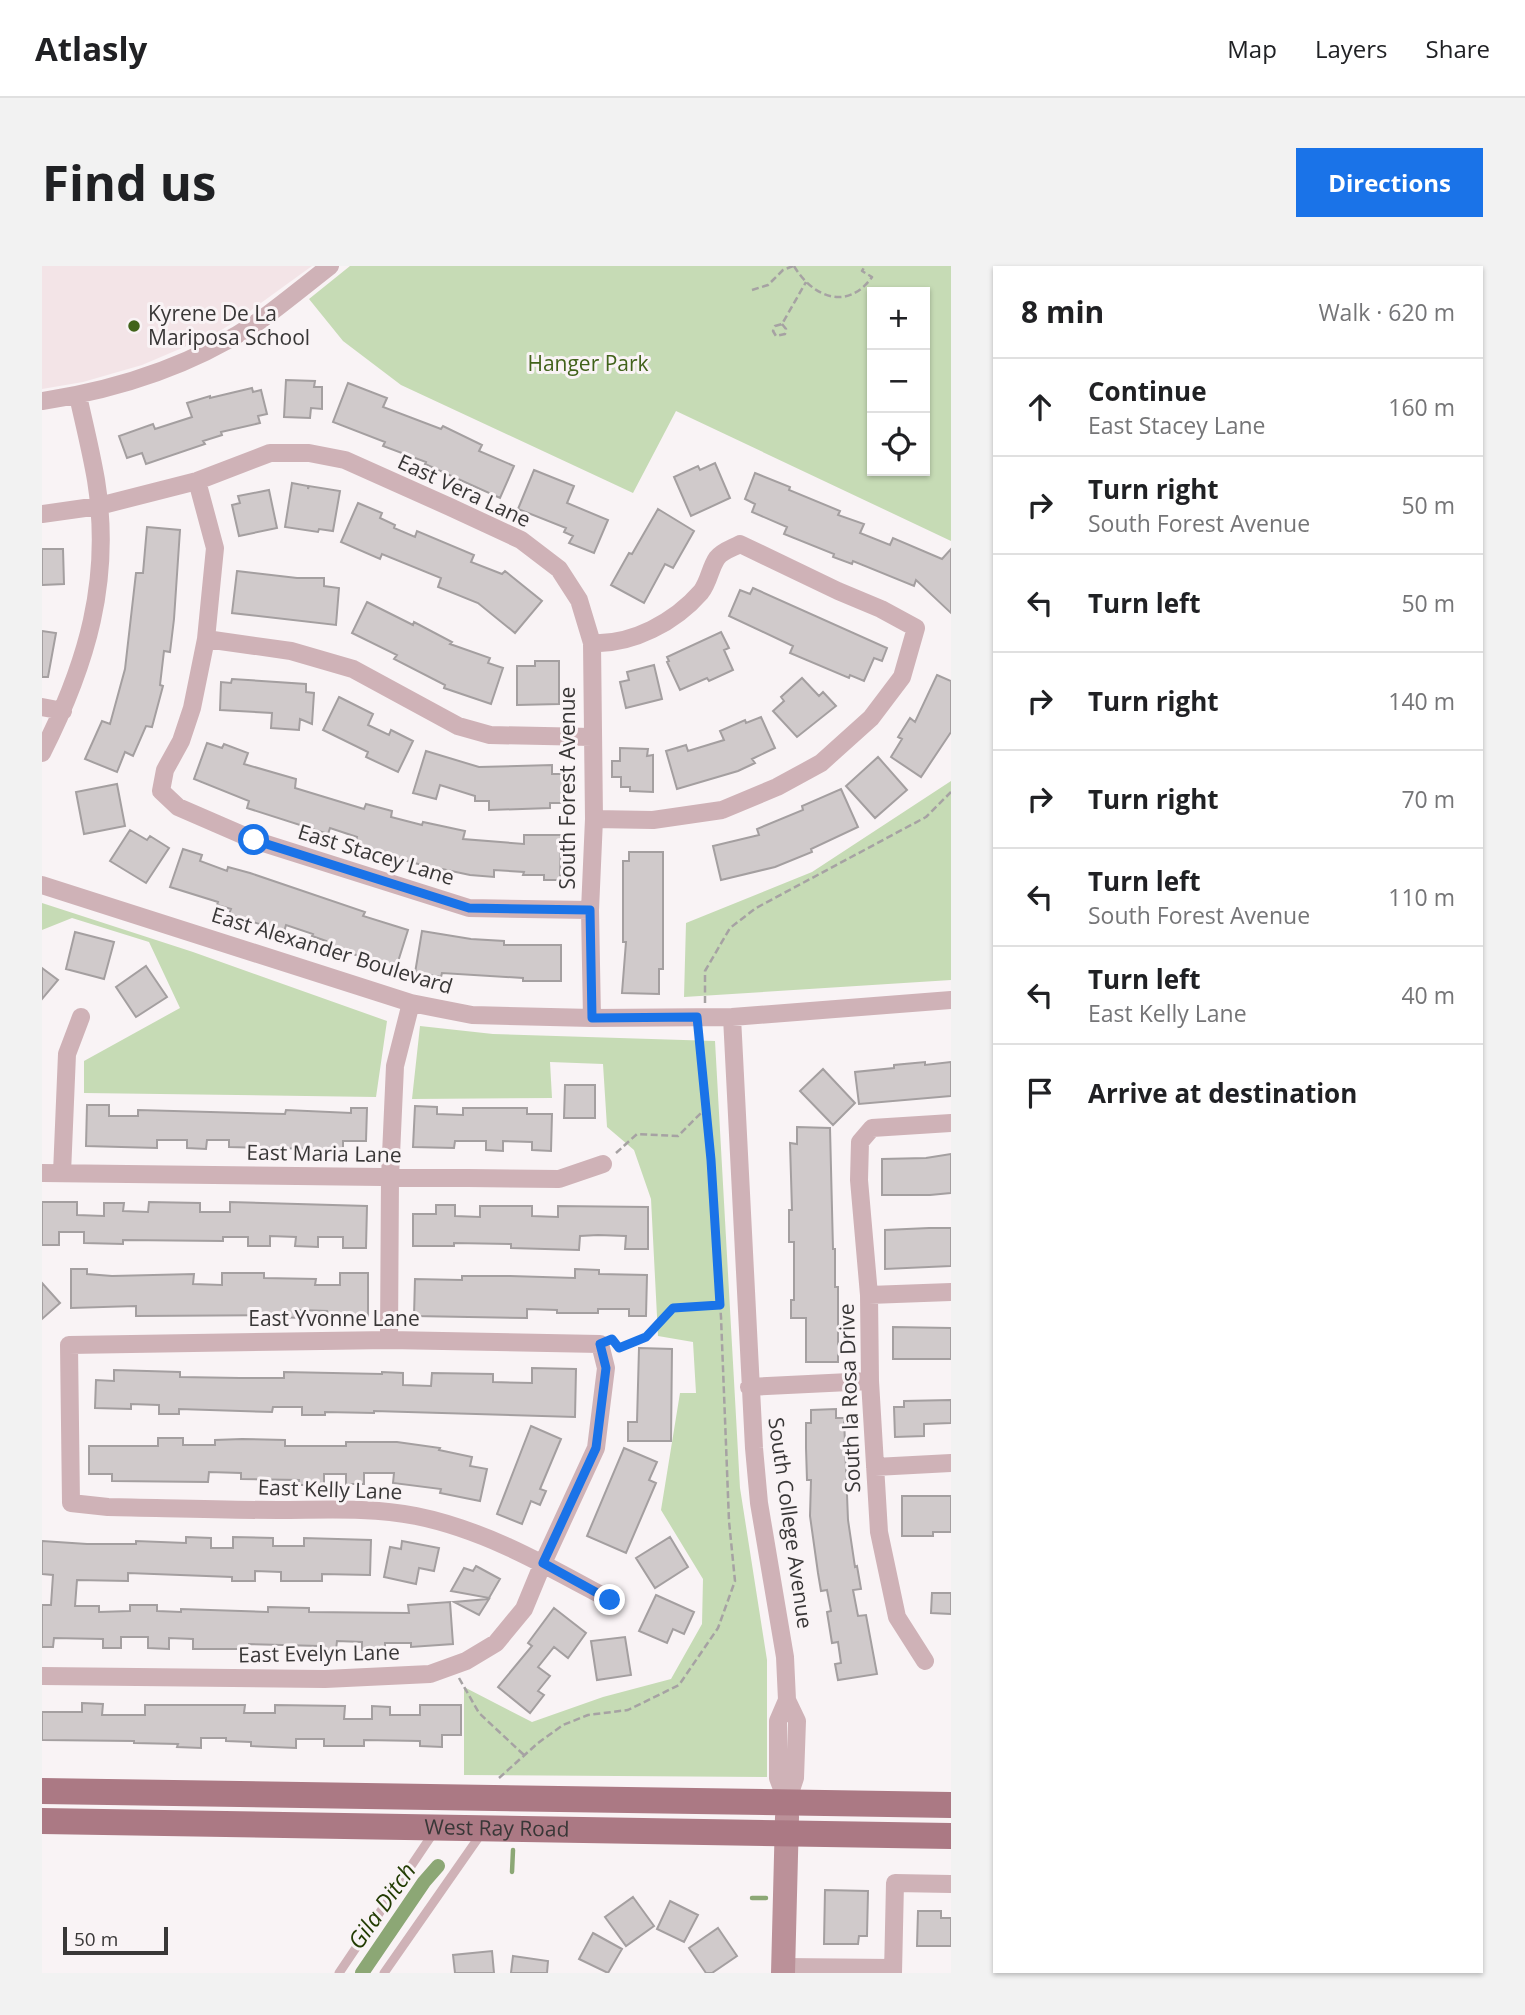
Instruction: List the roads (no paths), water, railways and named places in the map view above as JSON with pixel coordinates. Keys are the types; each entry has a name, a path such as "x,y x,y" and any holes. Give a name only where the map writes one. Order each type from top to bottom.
{"main road":[{"name":"West Ray Road","path":"42,1791 478,1796 787,1818 951,1836"},
{"name":"West Ray Road","path":"42,1821 485,1828 787,1818 951,1805"}],"street":[{"path":"42,401 114,388 153,375 206,352 261,319 330,266"},
{"path":"42,753 63,711 83,660 95,607 100,559 96,479 78,396"},
{"name":"East Vera Lane","path":"42,514 99,506 197,481 270,453 309,453 345,460 521,540 559,569 579,600 592,642"},
{"path":"197,481 215,548 206,639 291,651 353,669 458,726 490,735 592,737"},
{"path":"592,642 603,643 637,636 675,615 702,590 718,556 740,544 916,628 902,677 871,718 821,763 777,787 722,810 653,820 594,819"},
{"name":"East Stacey Lane","path":"206,639 192,708 181,741 165,770 161,792 178,807 254,840 469,908 590,910"},
{"name":"South Forest Avenue","path":"592,642 592,1018"},
{"path":"42,707 63,711"},
{"name":"East Alexander Boulevard","path":"42,886 411,1003 472,1016 732,1017 951,1000"},
{"path":"388,1340 390,1177 395,1066 411,1003"},
{"path":"62,1173 67,1054 82,1017"},
{"name":"South College Avenue","path":"732,1017 749,1387 759,1503 781,1629 787,1700 778,1720 778,1778 787,1818"},
{"name":"South la Rosa Drive","path":"925,1661 897,1617 879,1532 860,1142 872,1128 951,1124"},
{"name":"East Maria Lane","path":"42,1173 559,1179 603,1164"},
{"path":"869,1295 951,1292"},
{"name":"East Yvonne Lane","path":"71,1503 69,1345 388,1340 600,1344 606,1368 596,1448 543,1563"},
{"path":"749,1387 870,1381"},
{"path":"875,1467 951,1463"},
{"name":"East Kelly Lane","path":"71,1503 108,1507 363,1510 416,1516 468,1530 543,1563 610,1600"},
{"name":"East Evelyn Lane","path":"42,1676 325,1679 430,1674 466,1661 496,1643 524,1609 543,1563"},
{"path":"787,1818 783,1970 893,1971 895,1883 951,1884"}],"lane":[{"path":"339,1973 437,1828"},
{"path":"384,1973 485,1828"}],"waterway":[{"path":"512,1872 513,1850"},
{"name":"Gila Ditch","path":"362,1973 424,1882 438,1866"},
{"path":"752,1898 766,1898"}],"place":[{"name":"Kyrene De La Mariposa School","path":"134,326"}],"park label":[{"name":"Hanger Park","path":"588,364"}]}
